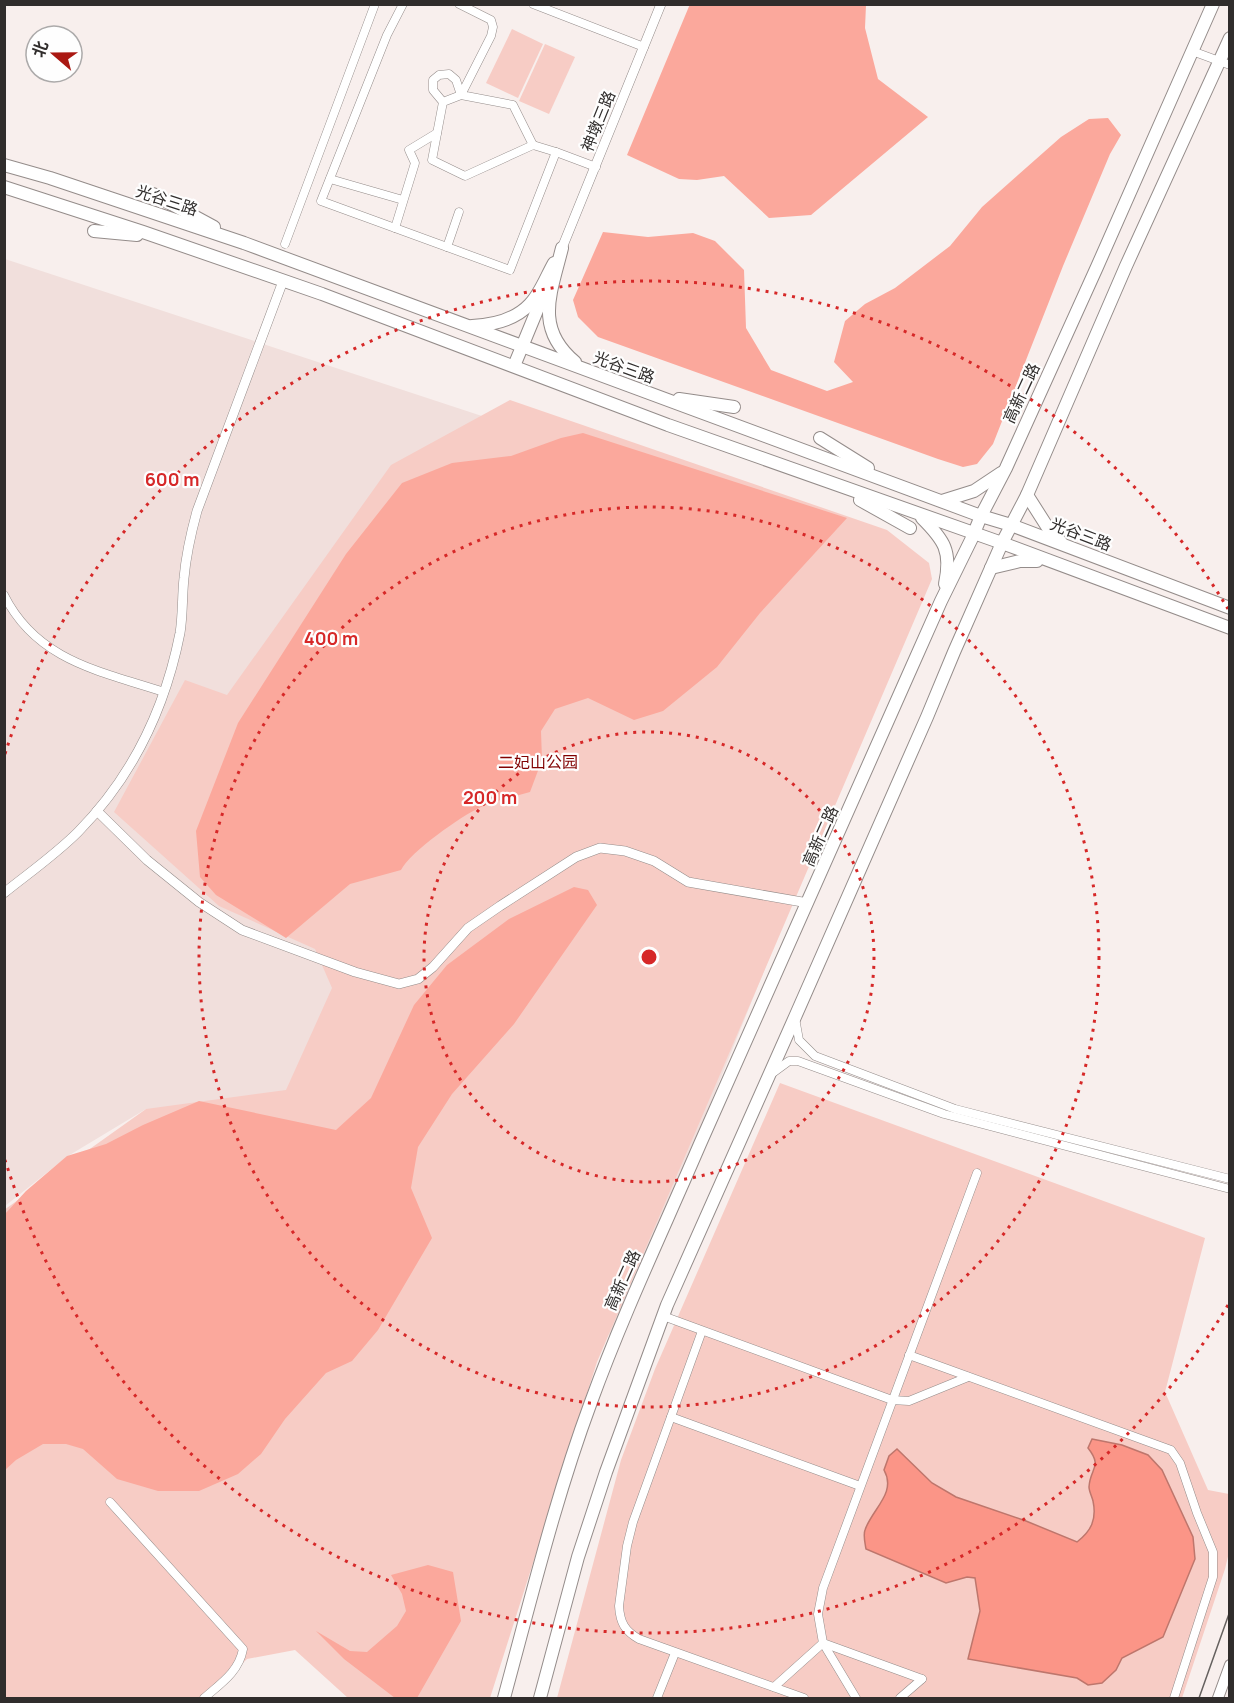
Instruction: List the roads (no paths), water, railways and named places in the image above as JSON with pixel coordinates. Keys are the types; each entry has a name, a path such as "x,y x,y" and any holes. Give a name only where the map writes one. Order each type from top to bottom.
{"main road":[{"name":"高新二路","path":"504,1698 568,1470 603,1370 729,1076 941,601 1097,267 1213,4"},
{"path":"540,1698 578,1557 663,1316 1002,543 1027,495 1122,277 1224,63 1230,38"},
{"name":"光谷三路","path":"4,165 50,178 244,243 583,370 1011,525 1230,608"},
{"path":"4,187 157,236 283,281 668,425 1002,543 1045,561 1230,628"},
{"path":"153,194 244,243"},
{"path":"93,231 157,236"},
{"path":"467,327 489,326 512,317 530,304 562,249"},
{"path":"514,366 562,249"},
{"path":"562,249 548,315 553,337 562,352 583,370"},
{"path":"652,395 734,407"},
{"path":"820,438 889,482"},
{"path":"942,501 974,491 1005,468"},
{"path":"827,483 910,528"},
{"path":"1027,495 1048,528 1064,545"},
{"path":"919,515 942,539 948,555 948,570 941,601"},
{"path":"991,568 1020,561 1045,561"},
{"path":"1218,1698 1230,1665"}],"street":[{"path":"285,244 375,4"},
{"path":"403,4 387,35 321,201 510,270 556,152"},
{"path":"459,4 491,20 493,27 491,36 461,95"},
{"path":"533,4 644,47"},
{"name":"神墩三路","path":"562,249 662,4"},
{"path":"1192,51 1224,63"},
{"path":"443,102 433,90 433,80 439,75 449,74 456,80 461,95"},
{"path":"443,102 461,95 513,105 533,145"},
{"path":"443,102 432,160 465,176 533,145 596,167"},
{"path":"395,228 415,163 409,150 437,134"},
{"path":"330,179 404,200"},
{"path":"447,247 459,212"},
{"path":"4,893 77,833 97,811 125,773 152,726 164,692 180,630 184,576 197,511 283,281"},
{"path":"4,595 11,609 32,634 53,651 79,664 164,692"},
{"path":"97,811 147,860 199,902 242,930 355,972 399,984 418,980 433,967 468,928 500,906 576,857 600,848 625,851 654,861 688,882 808,903"},
{"path":"795,1017 799,1040 815,1056 914,1095 955,1109 1230,1179"},
{"path":"766,1079 778,1067 798,1061 944,1114 1230,1189"},
{"path":"856,1698 823,1643 818,1614 823,1588 977,1173"},
{"path":"663,1316 892,1400 909,1401 968,1377"},
{"path":"702,1331 633,1522 627,1546 619,1606 622,1625 629,1633 675,1653 804,1698"},
{"path":"909,1355 1171,1450 1180,1463 1213,1552 1213,1577 1174,1698"},
{"path":"671,1417 860,1486"},
{"path":"110,1502 243,1649 241,1662 204,1698"},
{"path":"774,1688 823,1643"},
{"path":"823,1643 922,1680 900,1698"},
{"path":"657,1698 675,1653"}],"tram line":[{"path":"1199,1698 1230,1611"}],"park label":[{"name":"二妃山公园","path":"538,762"}]}
